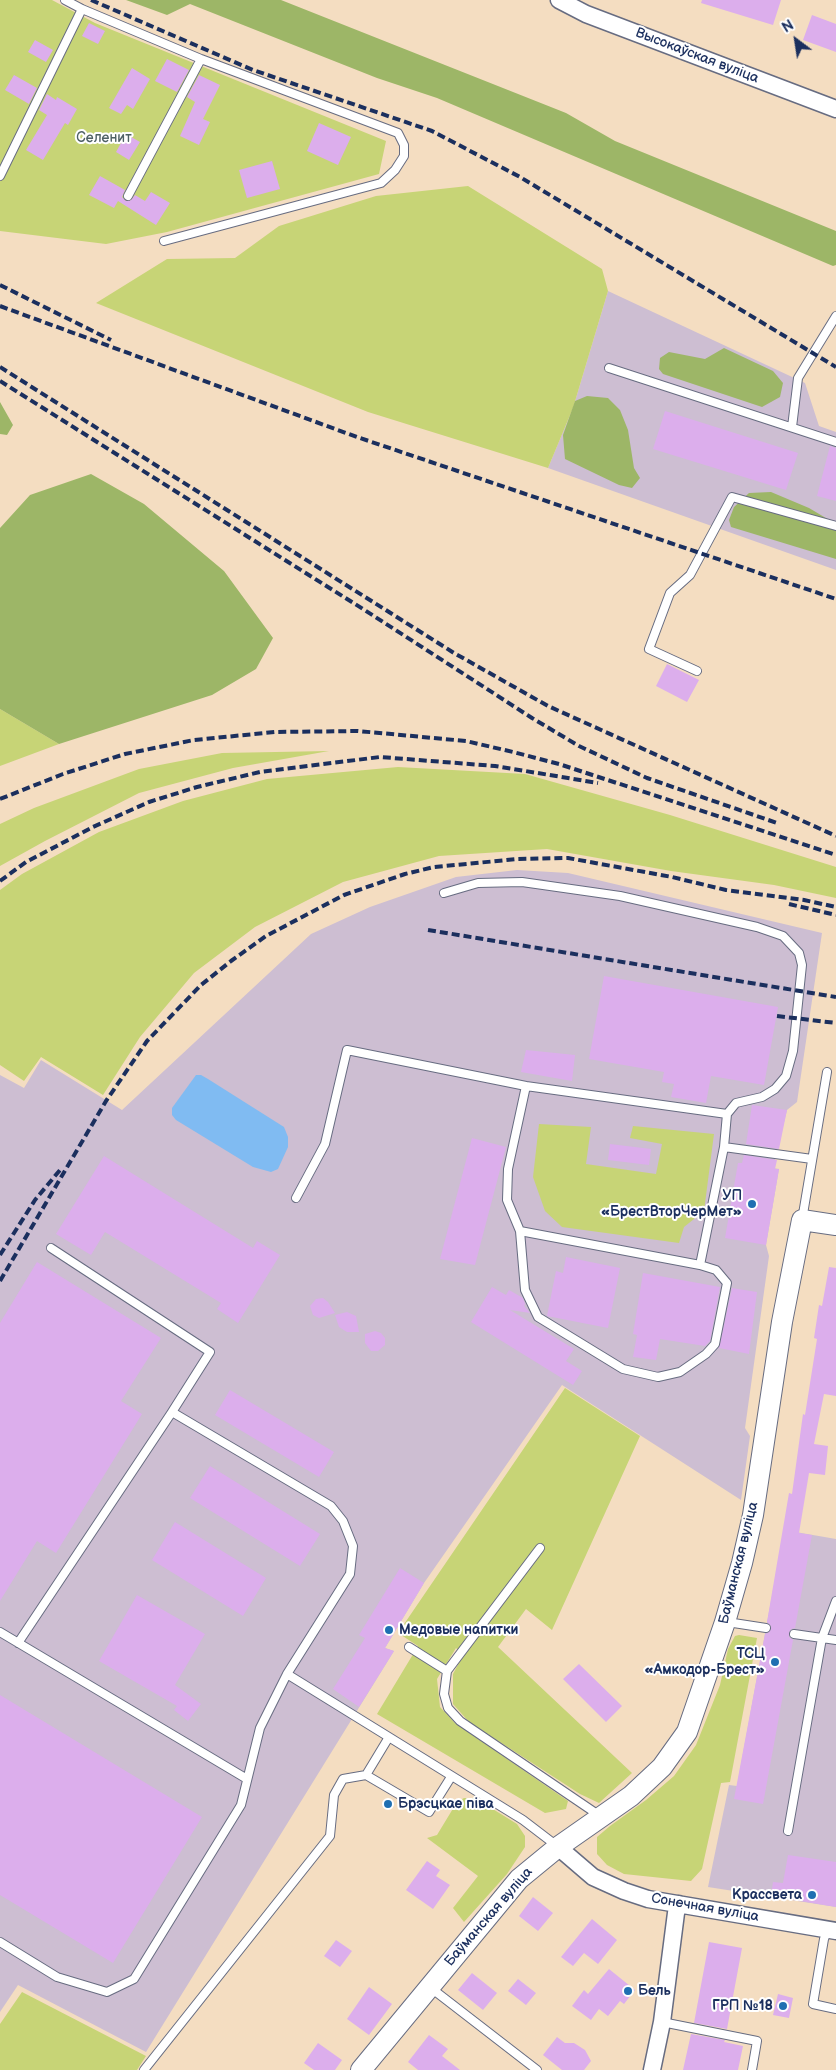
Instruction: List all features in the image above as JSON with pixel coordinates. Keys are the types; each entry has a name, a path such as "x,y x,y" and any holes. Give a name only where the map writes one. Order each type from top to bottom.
{"street":[{"name":"Высокаўская вуліца","path":"559,0 586,14 836,109"},
{"path":"802,1220 836,1225"},
{"name":"Баўманская вуліца","path":"361,2070 519,1879 558,1847 631,1796 662,1767 687,1732 697,1708 725,1622 742,1563 752,1515 782,1322 802,1220"},
{"name":"Сонечная вуліца","path":"558,1847 593,1877 648,1899 832,1930"},
{"path":"652,2070 662,2022 676,1913 679,1904"}],"lane":[{"path":"65,0 202,60 398,133 404,144 404,156 395,170 381,183 164,242"},
{"path":"0,176 82,9"},
{"path":"128,196 202,60"},
{"path":"792,427 798,378 836,316"},
{"path":"608,368 836,442"},
{"path":"697,671 649,649 670,594 690,575 732,497 836,526"},
{"path":"444,893 478,883 522,882 620,896 757,928 783,936 799,953 802,965 793,1051 786,1076 775,1089 762,1096 736,1103 727,1114 724,1147 700,1265"},
{"path":"296,1198 325,1144 347,1050 526,1086 727,1114"},
{"path":"802,1220 827,1072"},
{"path":"520,1231 700,1265 716,1270 727,1283 715,1344 706,1354 680,1372 658,1377 623,1369 538,1317 525,1290 520,1231 506,1200 508,1170 526,1086"},
{"path":"724,1147 812,1159"},
{"path":"18,1643 210,1352 51,1248"},
{"path":"0,1942 57,1977 107,1992 134,1979 240,1805 260,1728 287,1674 350,1574 353,1546 343,1521 331,1506 172,1412"},
{"path":"540,1548 447,1671 444,1694 448,1708 460,1721 600,1816"},
{"path":"788,1831 822,1638 836,1601"},
{"path":"725,1622 766,1628"},
{"path":"0,1632 247,1779"},
{"path":"794,1634 836,1640"},
{"path":"409,1647 447,1671"},
{"path":"287,1674 523,1820 558,1847"},
{"path":"366,1775 389,1737"},
{"path":"144,2070 330,1836 334,1795 343,1779 366,1775 429,1812 451,1777"},
{"path":"832,1930 824,1939 813,2004 836,2010"},
{"path":"429,1987 537,2070"},
{"path":"662,2022 757,2041 752,2070"}],"shaded area":[{"path":"608,291 805,383 819,426 836,432 836,570 548,468 573,408"},
{"path":"517,870 568,873 822,933 797,1102 787,1110 773,1168 779,1169 766,1245 769,1256 745,1428 750,1436 741,1500 562,1385 424,1583 385,1648 394,1651 146,2052 18,1985 0,2012 0,1075 24,1088 41,1060 122,1110 311,934 370,907 456,877"},
{"path":"784,1530 836,1539 836,1907 708,1887 729,1785 737,1786"}],"green space":[{"name":"Селенит","path":"0,0 52,0 95,23 386,141 379,174 167,232 106,244 0,231"},
{"path":"126,0 281,0 566,113 615,141 836,231 836,265 833,266 437,98 377,78 190,4 167,15"},
{"path":"468,186 602,269 608,291 573,408 548,468 368,412 96,303 167,259 235,258 279,226 376,196"},
{"path":"724,348 773,371 783,383 780,397 762,407 663,374 659,369 660,358 669,352 705,359"},
{"path":"587,396 608,398 620,410 628,430 634,468 640,478 632,488 619,485 565,459 563,435 575,401"},
{"path":"0,402 13,425 7,435 0,434"},
{"path":"91,474 144,504 224,571 273,638 256,669 212,695 59,744 0,709 0,528 30,495"},
{"path":"771,492 809,508 836,524 836,559 731,527 729,520 734,507 749,493"},
{"path":"0,709 59,744 0,766"},
{"path":"329,751 233,768 139,793 0,866 0,824 34,808 139,769 222,753"},
{"path":"398,767 525,774 670,815 836,867 836,898 774,885 671,871 547,849 439,856 343,882 255,927 194,973 140,1037 103,1095 41,1057 24,1081 0,1065 0,890 22,874 99,832 183,801 267,779"},
{"path":"539,1124 591,1127 586,1164 656,1174 662,1144 630,1138 633,1126 714,1134 704,1211 684,1227 679,1243 562,1227 545,1211 533,1177"},
{"path":"565,1388 640,1436 552,1630 526,1609 498,1647 632,1773 599,1803 580,1794 469,1722 453,1704 453,1674 463,1655 456,1648 437,1679 440,1707 455,1723 568,1801 566,1809 545,1813 377,1714 418,1646 398,1633"},
{"path":"735,1636 757,1638 730,1782 721,1783 702,1869 691,1881 624,1874 607,1865 597,1854 597,1837 674,1776 696,1745 720,1685 728,1649"},
{"path":"464,1798 475,1798 517,1824 525,1836 525,1847 507,1874 464,1922 453,1908 478,1876 427,1838 437,1835 457,1802"},
{"path":"22,1992 146,2056 137,2070 0,2070 0,2024"}],"water":[{"path":"196,1075 201,1075 208,1079 284,1127 288,1137 288,1147 278,1169 271,1172 253,1167 176,1120 172,1115 172,1108"}],"building":[{"path":"702,0 781,0 773,25 701,3"},
{"path":"812,15 836,24 836,52 803,40"},
{"path":"89,23 105,31 98,44 82,36"},
{"path":"35,40 53,50 46,62 28,52"},
{"path":"167,59 189,70 177,92 155,81"},
{"path":"132,68 150,79 133,109 127,105 121,114 109,108"},
{"path":"14,75 37,88 29,104 5,90"},
{"path":"199,75 220,85 203,119 210,122 199,145 180,136 195,102 187,97"},
{"path":"47,94 56,100 57,97 77,109 68,125 65,123 43,160 26,150 47,115 39,110"},
{"path":"319,123 351,137 338,165 307,151"},
{"path":"126,134 140,142 129,160 116,152"},
{"path":"272,161 280,189 247,198 239,170"},
{"path":"100,176 125,190 122,197 126,201 131,200 135,195 145,201 151,192 170,203 156,225 118,201 114,208 89,195"},
{"path":"665,411 798,453 786,490 653,449"},
{"path":"830,446 836,448 836,501 817,496"},
{"path":"667,664 699,680 687,702 656,686"},
{"path":"604,976 778,1007 764,1085 711,1076 706,1103 671,1097 674,1084 662,1082 664,1072 589,1059"},
{"path":"526,1050 575,1055 572,1081 521,1072"},
{"path":"752,1105 787,1110 779,1149 746,1144"},
{"path":"472,1138 506,1147 475,1265 440,1259"},
{"path":"610,1144 651,1149 649,1165 608,1160"},
{"name":"УП «БрестВторЧерМет»","path":"744,1155 777,1160 775,1169 779,1169 766,1245 725,1238 738,1163 742,1163"},
{"path":"104,1156 253,1248 257,1241 280,1255 238,1323 217,1309 221,1303 105,1232 91,1255 56,1234"},
{"path":"566,1257 620,1268 608,1328 547,1316 556,1271 563,1273"},
{"path":"37,1262 161,1338 121,1401 142,1414 56,1553 37,1541 0,1601 0,1323"},
{"path":"829,1267 836,1268 836,1396 824,1394 814,1444 828,1446 825,1475 809,1473 799,1533 812,1535 795,1628 791,1629 789,1633 789,1637 793,1640 763,1804 734,1799 765,1634 771,1629 767,1622 789,1493 792,1494 803,1414 805,1415 817,1339 814,1338 819,1305 822,1306"},
{"path":"643,1273 720,1287 710,1341 705,1346 660,1339 656,1360 633,1357 637,1335 633,1334"},
{"path":"492,1287 506,1295 509,1290 523,1298 524,1306 530,1313 510,1310 574,1349 566,1361 582,1371 573,1385 471,1322"},
{"path":"732,1288 757,1292 749,1354 719,1348"},
{"path":"323,1298 335,1313 319,1318 313,1315 310,1306 316,1299"},
{"path":"347,1312 356,1316 359,1332 347,1332 339,1327 335,1315"},
{"path":"375,1331 381,1333 385,1338 385,1345 378,1351 371,1351 365,1343 365,1334"},
{"path":"230,1390 334,1452 319,1477 215,1415"},
{"path":"210,1466 320,1534 300,1566 190,1498"},
{"path":"175,1522 266,1578 243,1616 152,1560"},
{"path":"400,1568 424,1583 385,1648 394,1651 359,1707 333,1689 365,1638 359,1635"},
{"path":"137,1595 205,1634 175,1685 201,1704 188,1721 174,1710 177,1706 99,1661"},
{"path":"579,1664 622,1706 606,1722 563,1679"},
{"path":"0,1695 202,1817 113,1963 0,1895"},
{"path":"788,1855 836,1862 836,1907 771,1896 773,1882 783,1883"},
{"path":"427,1861 440,1870 436,1876 450,1885 433,1909 406,1890"},
{"path":"533,1897 553,1913 538,1931 519,1916"},
{"path":"592,1919 617,1940 598,1964 584,1953 573,1966 561,1957"},
{"path":"336,1940 352,1951 340,1967 324,1956"},
{"path":"709,1942 742,1948 727,2029 694,2023"},
{"path":"609,1969 635,1990 624,2004 620,2001 608,2016 599,2009 591,2020 572,2006 584,1990 588,1994"},
{"path":"472,1973 497,1993 483,2010 458,1990"},
{"path":"518,1979 536,1993 526,2005 508,1991"},
{"path":"369,1987 392,2004 369,2035 347,2019"},
{"name":"ГРП №18","path":"778,1994 793,1998 789,2018 773,2015"},
{"path":"691,2034 725,2040 724,2042 743,2046 738,2070 683,2070"},
{"path":"429,2035 448,2049 442,2056 460,2070 418,2070 408,2062"},
{"path":"557,2037 565,2043 574,2043 585,2050 591,2061 584,2070 562,2070 543,2055"},
{"path":"318,2043 342,2060 335,2070 314,2070 304,2063"}],"railway":[{"path":"91,0 253,70 432,131 520,177 836,367"},
{"path":"0,285 111,340"},
{"path":"0,306 357,437 836,599"},
{"path":"0,367 454,653 548,706 836,836"},
{"path":"0,381 579,746 647,778 777,823"},
{"path":"0,799 63,774 125,754 194,740 275,732 358,731 466,741 513,752 559,764 836,855"},
{"path":"0,881 26,862 93,827 149,802 197,787 260,772 380,757 495,766 598,783"},
{"path":"0,1281 106,1101 147,1041 201,985 231,961 266,936 344,895 405,874 434,867 518,859 568,858 672,877 726,890 804,900 836,907"},
{"path":"789,904 836,915"},
{"path":"428,930 836,997"},
{"path":"777,1016 836,1023"},
{"path":"0,1255 35,1200 60,1170"}],"place":[{"name":"УП «БрестВторЧерМет»","path":"752,1204"},
{"name":"Медовые напитки","path":"389,1630"},
{"name":"ТСЦ «Амкодор-Брест»","path":"775,1662"},
{"name":"Брэсцкае піва","path":"388,1804"},
{"name":"Крассвета","path":"812,1895"},
{"name":"Бель","path":"628,1991"},
{"name":"ГРП №18","path":"783,2006"}]}
